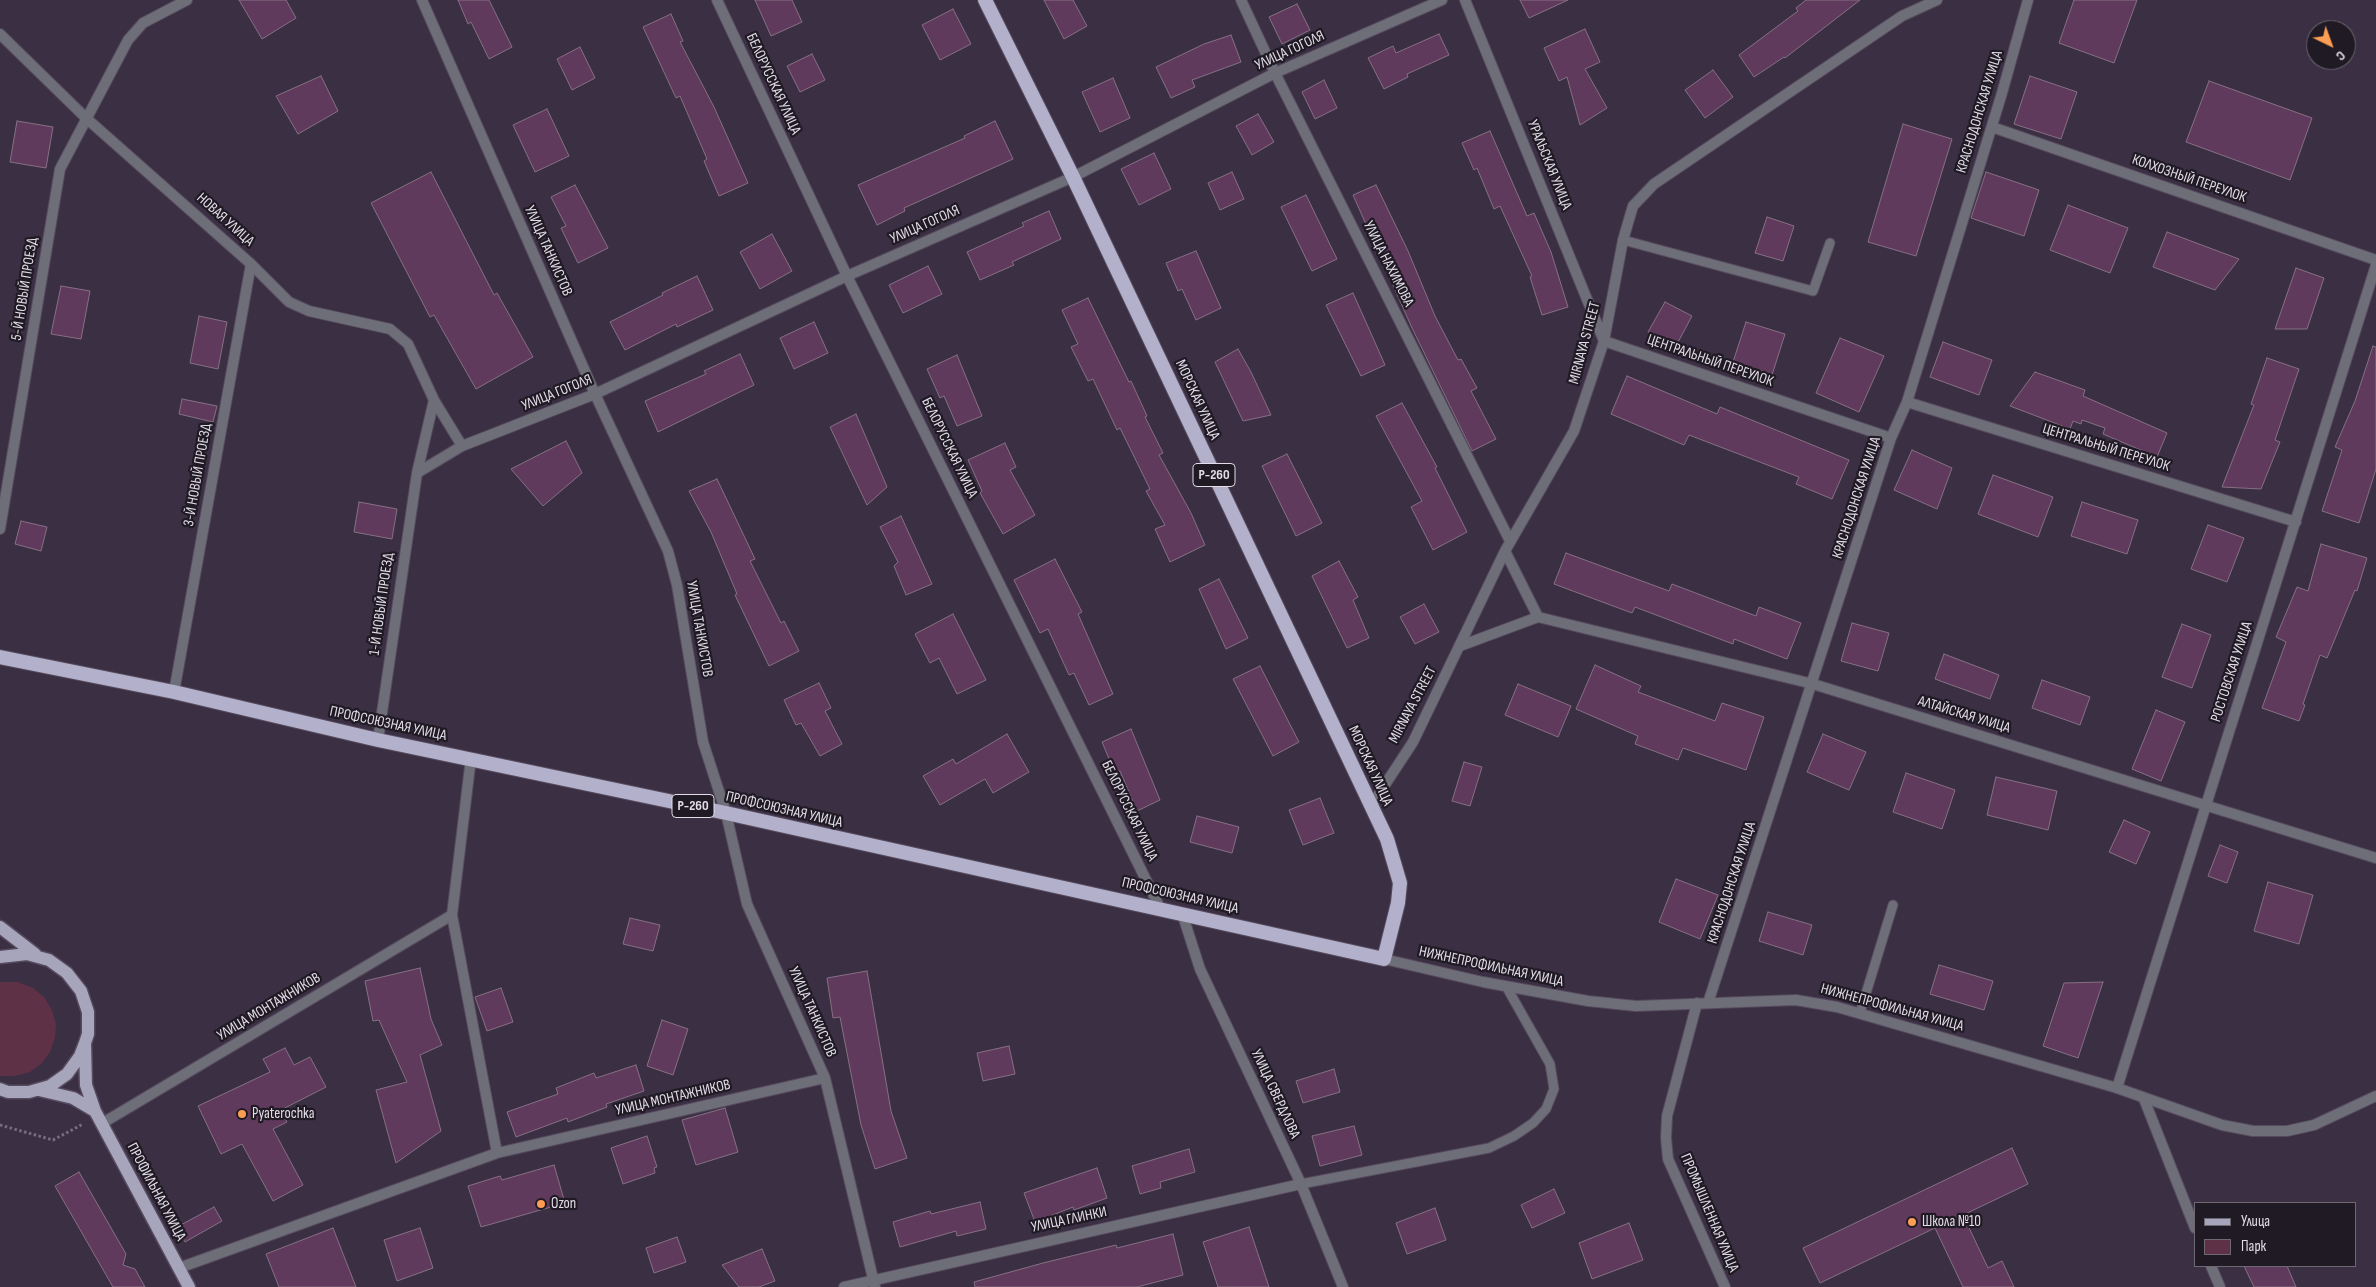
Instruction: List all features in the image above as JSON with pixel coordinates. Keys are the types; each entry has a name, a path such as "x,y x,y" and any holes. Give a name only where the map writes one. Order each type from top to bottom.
{"highway":[{"name":"МОРСКАЯ УЛИЦА","path":"985,0 1073,177 1390,847 1400,883 1398,903 1384,959"},
{"name":"ПРОФСОЮЗНАЯ УЛИЦА","path":"0,656 174,692 378,740 726,813 1384,959"}],"main road":[{"path":"0,927 39,957"},
{"path":"0,957 27,954 49,960 67,973 81,991 88,1012 88,1034 85,1043 80,1056 67,1074 50,1086 36,1090 8,1092 0,1089"},
{"name":"ПРОФИЛЬНАЯ УЛИЦА","path":"85,1043 86,1085 98,1117 189,1287"},
{"path":"36,1090 73,1098 98,1117"}],"street":[{"name":"5-Й НОВЫЙ ПРОЕЗД","path":"0,529 60,169 128,40 143,23 187,0"},
{"name":"УЛИЦА ТАНКИСТОВ","path":"422,0 595,394 668,551 677,585 703,742 726,813 747,904 825,1078 874,1283"},
{"name":"БЕЛОРУССКАЯ УЛИЦА","path":"717,0 847,276 1160,908"},
{"name":"УЛИЦА НАХИМОВА","path":"1241,0 1275,74 1510,541"},
{"name":"УЛИЦА ГОГОЛЯ","path":"417,473 462,446 595,394 847,276 1073,177 1275,74 1442,0"},
{"name":"УРАЛЬСКАЯ УЛИЦА","path":"1465,0 1604,341"},
{"name":"MIRNAYA STREET","path":"1371,806 1413,742 1510,541 1574,431 1604,341 1624,240 1633,206 1654,184 1902,16 1937,0"},
{"name":"КРАСНОДОНСКАЯ УЛИЦА","path":"1708,1003 1891,438 1907,402 1992,127 2028,0"},
{"name":"НОВАЯ УЛИЦА","path":"0,34 86,118 251,264 289,302 310,312 390,329 408,344 434,400 462,446"},
{"name":"КОЛХОЗНЫЙ ПЕРЕУЛОК","path":"1992,127 2376,260"},
{"name":"3-Й НОВЫЙ ПРОЕЗД","path":"174,692 251,264"},
{"name":"РОСТОВСКАЯ УЛИЦА","path":"2117,1088 2376,265"},
{"name":"ЦЕНТРАЛЬНЫЙ ПЕРЕУЛОК","path":"1604,341 1891,438"},
{"path":"417,473 434,400"},
{"name":"ЦЕНТРАЛЬНЫЙ ПЕРЕУЛОК","path":"1907,402 2296,522"},
{"name":"1-Й НОВЫЙ ПРОЕЗД","path":"378,740 417,473"},
{"path":"1460,646 1538,617 1505,552"},
{"name":"АЛТАЙСКАЯ УЛИЦА","path":"1538,617 1812,684 2376,858"},
{"path":"471,758 452,915 497,1153"},
{"name":"УЛИЦА СВЕРДЛОВА","path":"1182,913 1200,969 1301,1184 1344,1287"},
{"name":"УЛИЦА МОНТАЖНИКОВ","path":"98,1117 452,915"},
{"name":"НИЖНЕПРОФИЛЬНАЯ УЛИЦА","path":"1384,959 1506,986 1588,1001 1636,1006 1796,1000 1860,1013 2117,1088 2222,1125 2254,1131 2287,1131 2314,1125 2376,1096"},
{"name":"ПРОМЫШЛЕННАЯ УЛИЦА","path":"1697,1004 1667,1116 1666,1138 1668,1159 1725,1287"},
{"name":"УЛИЦА МОНТАЖНИКОВ","path":"179,1268 497,1153 825,1078"},
{"path":"2144,1099 2194,1225"},
{"name":"УЛИЦА ГЛИНКИ","path":"844,1287 874,1283 1301,1184"},
{"path":"2211,1267 2220,1287"}],"lane":[{"path":"1624,240 1813,291 1830,243"},
{"path":"1860,1013 1892,906"},
{"path":"1301,1184 1489,1148 1514,1136 1533,1123 1546,1109 1554,1089 1550,1064 1506,986"}],"path":[{"path":"0,1125 53,1140 98,1117"}],"green space":[{"path":"0,982 18,982 33,988 44,997 52,1010 56,1024 55,1038 50,1052 42,1063 30,1072 14,1076 0,1076"}],"building":[{"path":"239,0 286,0 296,18 262,39"},
{"path":"458,0 489,0 512,47 489,59 471,22 468,24"},
{"path":"755,0 792,0 802,22 771,36"},
{"path":"1044,0 1073,0 1087,26 1064,39"},
{"path":"1520,0 1568,0 1529,18"},
{"path":"1806,0 1860,0 1785,58 1754,77 1739,55 1798,11 1796,8"},
{"path":"2074,0 2137,0 2114,63 2059,43"},
{"path":"1297,4 1310,30 1282,44 1269,17"},
{"path":"953,9 971,44 940,60 922,25"},
{"path":"671,14 683,41 680,42 714,107 748,183 719,196 704,161 707,159 680,96 676,98 643,27"},
{"path":"1585,29 1600,62 1585,69 1607,108 1580,125 1567,77 1559,81 1544,48"},
{"path":"1439,34 1449,55 1407,74 1408,77 1384,89 1368,58 1393,46 1396,53"},
{"path":"1231,35 1241,62 1192,80 1195,87 1171,98 1156,67 1204,44"},
{"path":"580,47 595,78 572,90 557,59"},
{"path":"812,54 825,80 800,92 787,66"},
{"path":"1713,70 1733,97 1705,118 1685,90"},
{"path":"321,76 338,111 298,134 276,96"},
{"path":"2030,76 2077,92 2061,139 2014,124"},
{"path":"1113,78 1130,118 1100,132 1082,92"},
{"path":"1324,80 1337,108 1315,119 1302,92"},
{"path":"2209,81 2312,118 2290,180 2186,142"},
{"path":"547,109 569,156 535,172 513,125"},
{"path":"1258,114 1274,142 1252,155 1236,126"},
{"path":"17,121 53,127 46,168 10,162"},
{"path":"995,121 1013,159 904,208 905,211 877,225 858,185 965,138 964,136"},
{"path":"1903,124 1952,139 1916,256 1868,242"},
{"path":"1490,131 1527,216 1534,213 1551,252 1568,307 1542,315 1530,277 1532,276 1500,206 1494,209 1477,168 1474,170 1462,143"},
{"path":"1154,153 1171,189 1139,205 1121,169"},
{"path":"431,172 494,295 497,293 533,357 476,389 434,315 430,317 371,203"},
{"path":"1232,172 1244,199 1220,210 1208,183"},
{"path":"1986,172 2039,190 2024,236 1971,218"},
{"path":"575,185 608,248 578,263 561,228 566,226 551,197"},
{"path":"1376,185 1408,251 1435,316 1458,360 1461,359 1477,388 1471,391 1496,439 1472,451 1412,328 1353,195"},
{"path":"1306,195 1337,259 1312,271 1281,207"},
{"path":"2068,205 2128,228 2110,273 2050,250"},
{"path":"1049,211 1061,239 1012,262 1014,265 980,280 967,252 1024,226 1022,223"},
{"path":"1767,217 1794,226 1783,261 1755,253"},
{"path":"2167,232 2239,259 2215,290 2153,267"},
{"path":"772,234 792,271 760,289 740,252"},
{"path":"1196,251 1221,308 1196,320 1182,289 1178,291 1166,263"},
{"path":"928,266 942,294 903,313 889,285"},
{"path":"2296,268 2324,278 2307,329 2275,329"},
{"path":"697,276 713,310 677,327 676,324 625,350 610,322"},
{"path":"61,286 90,291 81,339 51,334"},
{"path":"1353,293 1385,365 1361,376 1326,305"},
{"path":"1088,298 1129,382 1131,381 1147,416 1145,417 1163,453 1159,455 1191,513 1205,545 1170,562 1155,529 1165,525 1146,491 1150,489 1120,428 1117,430 1093,379 1088,381 1071,347 1078,344 1062,310"},
{"path":"1665,302 1692,316 1676,346 1648,332"},
{"path":"199,316 227,322 218,369 190,363"},
{"path":"814,322 828,353 794,369 780,338"},
{"path":"1746,322 1785,334 1772,375 1733,362"},
{"path":"1840,338 1884,356 1859,412 1816,393"},
{"path":"1943,342 1992,360 1979,395 1930,377"},
{"path":"2373,346 2376,347 2376,469 2359,523 2322,511 2342,450 2335,447 2355,401"},
{"path":"1238,349 1271,415 1243,421 1215,362"},
{"path":"740,354 754,385 658,432 645,401 706,374 704,371"},
{"path":"957,355 982,416 957,426 944,396 940,398 927,369"},
{"path":"2267,358 2299,369 2275,440 2280,442 2261,489 2222,487 2254,405 2251,404"},
{"path":"2035,372 2085,390 2083,396 2167,433 2157,457 2103,434 2105,428 2082,420 2081,424 2073,421 2070,429 2010,406"},
{"path":"1627,376 1717,414 1720,407 1849,460 1832,499 1796,484 1799,477 1689,435 1684,445 1611,414"},
{"path":"182,399 217,406 213,422 179,414"},
{"path":"1402,403 1437,467 1435,468 1467,532 1433,550 1411,507 1422,501 1376,416"},
{"path":"856,414 887,487 867,505 830,427"},
{"path":"566,441 582,473 543,506 511,469"},
{"path":"1005,443 1016,467 1010,470 1035,515 1003,534 980,493 982,491 968,460"},
{"path":"1912,450 1952,468 1937,509 1894,490"},
{"path":"1287,454 1322,523 1296,536 1262,466"},
{"path":"1993,475 2053,497 2038,537 1978,514"},
{"path":"717,479 755,559 750,561 781,623 784,621 799,651 769,666 735,595 737,594 711,532 689,491"},
{"path":"359,502 397,509 392,539 354,532"},
{"path":"2082,502 2138,520 2127,554 2071,536"},
{"path":"901,516 932,584 906,595 894,566 898,562 880,527"},
{"path":"21,521 47,527 41,551 15,544"},
{"path":"2208,525 2244,538 2227,582 2191,569"},
{"path":"2321,544 2367,558 2357,591 2355,590 2327,658 2320,655 2299,721 2262,708 2286,642 2276,637 2297,587 2308,591"},
{"path":"1566,553 1669,591 1672,584 1756,616 1759,607 1801,623 1787,659 1734,639 1733,644 1635,607 1632,613 1554,584"},
{"path":"1055,559 1082,612 1078,614 1113,694 1089,705 1074,673 1069,675 1048,629 1040,633 1014,580"},
{"path":"1339,561 1358,597 1353,600 1369,638 1347,648 1312,576"},
{"path":"1219,579 1248,638 1226,649 1199,589"},
{"path":"1424,604 1439,632 1415,644 1400,617"},
{"path":"953,614 986,680 957,694 939,658 930,663 915,634"},
{"path":"1852,623 1889,633 1878,671 1841,661"},
{"path":"2182,624 2211,635 2192,688 2162,677"},
{"path":"1944,654 1999,675 1990,699 1935,679"},
{"path":"1595,665 1641,686 1638,692 1715,721 1722,703 1764,717 1746,770 1683,748 1678,760 1635,744 1638,736 1576,709"},
{"path":"1260,666 1299,742 1273,756 1233,679"},
{"path":"2042,680 2090,697 2080,725 2032,708"},
{"path":"819,683 831,708 825,711 842,744 820,756 801,723 796,725 784,700"},
{"path":"1518,684 1571,706 1558,737 1505,715"},
{"path":"2156,710 2185,722 2161,781 2132,769"},
{"path":"1131,729 1160,800 1137,811 1120,771 1115,773 1102,742"},
{"path":"1007,734 1029,772 993,793 985,779 940,805 923,776 953,759 956,764"},
{"path":"1823,734 1866,752 1849,790 1807,772"},
{"path":"1464,762 1482,767 1470,806 1452,801"},
{"path":"1906,773 1955,790 1942,829 1893,812"},
{"path":"1996,777 2057,791 2048,830 1987,815"},
{"path":"1320,798 1334,833 1303,845 1289,810"},
{"path":"1197,816 1239,827 1232,853 1190,842"},
{"path":"2124,820 2150,832 2136,864 2109,852"},
{"path":"2220,845 2238,852 2227,883 2208,876"},
{"path":"1676,879 1718,895 1700,939 1659,922"},
{"path":"2268,882 2313,895 2299,944 2254,931"},
{"path":"1768,912 1812,925 1803,955 1759,941"},
{"path":"630,918 660,925 653,951 623,944"},
{"path":"1939,965 1993,981 1984,1010 1930,994"},
{"path":"420,968 431,1019 442,1045 420,1055 441,1131 396,1163 376,1090 407,1082 379,1020 373,1021 365,981"},
{"path":"867,971 891,1111 907,1158 875,1169 861,1125 840,1017 833,1018 827,978"},
{"path":"2103,982 2078,1058 2043,1046 2064,983"},
{"path":"501,988 513,1022 487,1031 475,997"},
{"path":"662,1020 688,1029 673,1075 647,1066"},
{"path":"1009,1046 1015,1074 983,1081 977,1053"},
{"path":"285,1048 294,1065 310,1057 326,1087 281,1110 287,1122 273,1129 303,1185 273,1201 242,1144 221,1154 198,1106 270,1072 263,1059"},
{"path":"636,1065 644,1091 606,1104 607,1107 568,1122 567,1118 516,1137 507,1112 558,1094 556,1088 594,1073 596,1078"},
{"path":"1334,1069 1340,1092 1303,1103 1296,1081"},
{"path":"725,1108 738,1152 696,1165 682,1120"},
{"path":"1354,1126 1362,1155 1320,1166 1312,1136"},
{"path":"647,1136 657,1167 654,1168 655,1173 623,1184 611,1148"},
{"name":"Школа №10","path":"2012,1148 2028,1184 1963,1215 1988,1268 2002,1261 2014,1287 1963,1287 1935,1228 1820,1283 1803,1248"},
{"path":"1189,1149 1195,1172 1160,1182 1161,1188 1140,1194 1132,1166"},
{"path":"554,1165 565,1203 481,1227 468,1186 500,1176 502,1180"},
{"path":"1097,1168 1107,1198 1074,1210 1073,1207 1035,1222 1024,1193"},
{"path":"79,1172 126,1254 123,1265 135,1269 145,1287 113,1287 55,1186"},
{"path":"1554,1189 1565,1213 1532,1228 1521,1205"},
{"path":"980,1202 986,1229 957,1236 956,1231 900,1247 893,1222 930,1211 931,1214"},
{"path":"214,1207 222,1221 185,1242 177,1227"},
{"path":"1435,1208 1446,1240 1407,1254 1396,1223"},
{"path":"1629,1223 1643,1260 1592,1279 1579,1243"},
{"path":"1249,1227 1269,1287 1218,1287 1203,1242"},
{"path":"333,1228 356,1287 279,1287 266,1254"},
{"path":"420,1228 433,1268 397,1281 384,1240"},
{"path":"1173,1234 1183,1275 1137,1287 975,1287 974,1282 1043,1263 1116,1245 1117,1248"},
{"path":"677,1237 686,1262 654,1273 646,1248"},
{"path":"762,1249 775,1281 759,1287 739,1287 722,1265"},
{"path":"2244,1267 2287,1267 2296,1287 2254,1287"}],"place":[{"name":"Pyaterochka","path":"242,1114"},
{"name":"Ozon","path":"541,1204"},
{"name":"Школа №10","path":"1912,1222"}]}
